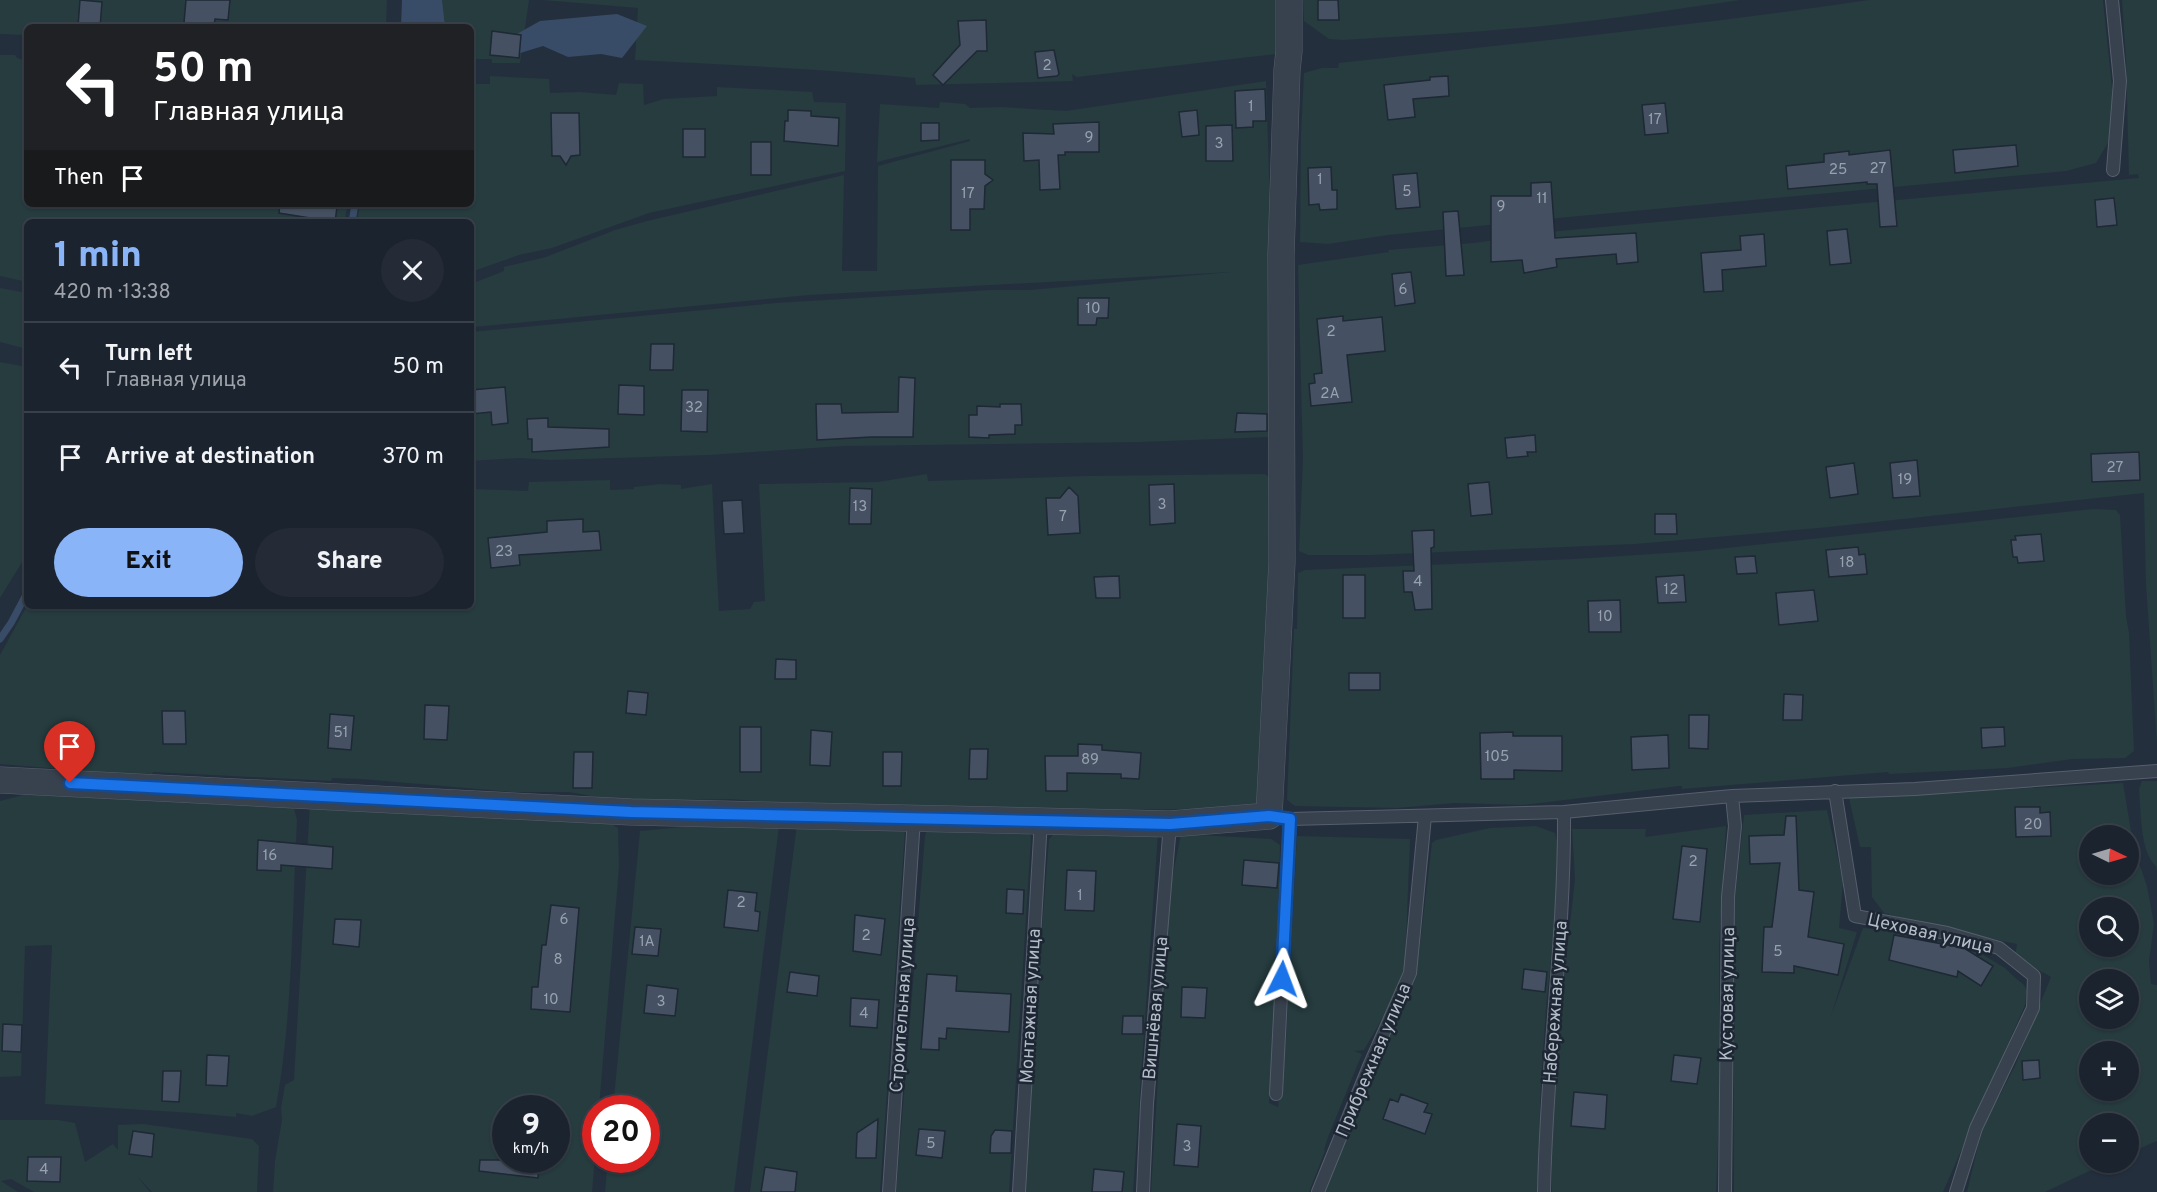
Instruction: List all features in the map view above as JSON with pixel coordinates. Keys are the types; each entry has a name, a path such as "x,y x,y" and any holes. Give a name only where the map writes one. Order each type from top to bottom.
{"street":[{"path":"0,780 631,812 1170,824 1280,817 1281,255 1289,0"}],"lane":[{"path":"2112,0 2120,81 2113,170"},
{"path":"1276,1094 1280,817 1564,812 1732,796 1915,789 2157,771"},
{"name":"Цеховая улица","path":"1835,791 1855,916 1947,933 1999,948 2034,976 2033,1008 1976,1128 1956,1192"},
{"name":"Кустовая улица","path":"1725,1192 1728,929 1735,826 1732,796"},
{"name":"Набережная улица","path":"1544,1192 1545,1141 1565,874 1564,812"},
{"name":"Прибрежная улица","path":"1318,1192 1410,973 1425,816"},
{"name":"Строительная улица","path":"889,1192 914,819"},
{"name":"Монтажная улица","path":"1019,1192 1041,820"},
{"name":"Вишнёвая улица","path":"1143,1192 1147,1104 1170,824"}],"green space":[{"path":"0,0 387,0 386,24 24,24 24,35 0,34"},
{"path":"434,0 529,0 520,63 492,63 492,59 474,59 474,24 435,24"},
{"path":"543,0 1279,0 1277,54 1077,77 1072,74 1073,81 916,85 915,78 635,60 638,8"},
{"path":"1303,0 1740,0 1553,25 1342,40 1329,39 1304,21"},
{"path":"1869,0 2103,0 2114,108 2109,141 2096,163 2066,171 1558,218 1388,235 1328,244 1300,242 1304,73 1322,68 1338,68 1339,63 1670,26"},
{"path":"2122,0 2157,0 2157,743 2146,585 2144,493 1819,528 1635,544 1371,555 1308,555 1299,551 1303,459 1298,265 1389,252 1388,250 1474,243 1559,231 2139,178 2138,174 2129,175"},
{"path":"0,55 15,55 24,60 24,207 347,207 345,219 24,219 24,281 0,276"},
{"path":"490,76 549,79 550,93 580,92 616,95 619,83 643,84 644,105 664,99 717,96 717,87 812,92 814,102 846,103 845,171 649,213 552,248 519,255 474,271 474,219 358,219 360,207 474,207 474,84 490,84"},
{"path":"1266,81 1272,267 1269,437 1141,442 842,446 709,455 474,461 474,332 776,303 991,290 1030,290 1231,272 809,295 474,327 474,283 504,271 504,267 546,257 615,230 647,221 844,175 842,271 877,271 878,166 970,141 970,139 877,162 880,104 939,108 940,102 965,104 970,108 1001,107 1066,111"},
{"path":"0,288 24,292 24,348 0,342"},
{"path":"0,362 24,366 24,559 0,598"},
{"path":"927,474 928,481 1265,474 1272,480 1260,798 1255,808 1109,810 770,802 729,799 645,801 608,799 569,792 512,792 361,779 332,778 331,781 153,772 152,774 112,773 0,764 0,655 25,609 474,609 474,489 528,491 529,482 610,480 610,490 634,489 634,487 660,484 681,485 681,489 712,484 719,611 750,609 754,602 765,601 759,484 878,482"},
{"path":"2093,509 2116,510 2120,515 2129,633 2134,751 2125,758 2072,759 2008,768 1889,774 1888,772 1682,789 1682,786 1679,786 1523,805 1455,803 1397,808 1295,806 1287,800 1298,573 1305,570 1575,559 1698,551"},
{"path":"2142,781 2157,781 2157,872 2147,851 2142,831 2139,789"},
{"path":"2123,783 2130,825 2079,825 2079,885 2139,885 2139,863 2147,886 2154,924 2149,961 2151,984 2157,985 2157,1141 2139,1149 2139,1113 2079,1113 2079,1173 2085,1173 2045,1192 1967,1192 1982,1129 2015,1066 2051,977 2015,957 2017,944 1927,925 1884,913 1872,897 1871,847 1860,847 1849,798"},
{"path":"27,794 292,801 297,820 291,964 286,1036 276,1107 252,1116 236,1113 236,1117 45,1104 52,945 25,946 21,1076 0,1077 0,801"},
{"path":"310,803 608,822 618,828 619,867 600,1095 582,1095 582,1173 594,1173 592,1192 273,1192 285,1085 294,1080"},
{"path":"1827,810 1843,881 1839,928 1857,932 1831,1016 1863,928 1892,931 1975,950 2005,968 2027,990 2025,1005 1943,1192 1734,1192 1733,916 1744,815"},
{"path":"724,823 779,826 734,1192 605,1192 607,1173 660,1173 660,1095 614,1095 640,831"},
{"path":"797,824 901,826 905,831 880,1192 750,1192"},
{"path":"1536,826 1555,833 1558,845 1554,930 1541,1084 1537,1192 1325,1192 1365,1086 1417,969 1432,843 1436,840 1490,828"},
{"path":"1726,826 1719,947 1720,1097 1716,1192 1552,1192 1550,1164 1561,1005 1575,879 1572,829 1646,829 1645,837"},
{"path":"928,827 1028,830 1031,837 1009,1192 896,1192 925,836"},
{"path":"1054,834 1103,836 1158,834 1133,1192 1026,1192 1039,966 1049,839"},
{"path":"1181,834 1271,839 1280,845 1277,972 1269,1103 1278,1107 1286,1039 1297,836 1410,839 1405,966 1393,1000 1364,1050 1354,1051 1362,1054 1328,1137 1309,1192 1151,1192 1169,894"},
{"path":"0,1120 58,1120 75,1123 85,1162 113,1144 118,1150 118,1125 143,1124 252,1139 259,1146 257,1192 152,1192 136,1175 150,1192 34,1192 11,1179 1,1181 18,1192 0,1192"}],"water":[{"path":"402,0 442,0 445,24 401,24"},
{"path":"617,14 647,26 622,58 601,54 568,57 543,46 517,54 515,35 540,21"}],"building":[{"path":"80,0 102,2 100,24 78,24"},
{"path":"186,0 230,0 228,20 215,19 214,24 184,23"},
{"path":"1318,0 1338,0 1339,20 1318,20"},
{"path":"986,20 987,51 977,51 943,85 933,75 960,45 958,21"},
{"path":"492,31 521,35 519,58 490,55"},
{"path":"1054,50 1059,74 1038,78 1035,52"},
{"path":"1448,76 1449,96 1413,99 1415,117 1388,120 1384,85"},
{"path":"1265,89 1266,121 1253,121 1253,127 1236,128 1235,91"},
{"path":"1665,103 1668,133 1645,135 1642,105"},
{"path":"788,110 811,111 811,116 839,118 838,146 784,141"},
{"path":"1197,110 1199,135 1182,137 1179,112"},
{"path":"551,113 579,113 580,155 571,156 566,165 560,156 552,156"},
{"path":"1099,122 1099,152 1065,152 1065,155 1058,155 1060,189 1040,190 1039,160 1024,161 1023,133 1054,134 1053,124"},
{"path":"921,123 939,123 939,140 921,141"},
{"path":"1232,125 1233,161 1206,161 1206,126"},
{"path":"683,129 705,129 705,157 683,157"},
{"path":"751,142 771,142 771,175 751,175"},
{"path":"2016,145 2018,166 1955,173 1953,150"},
{"path":"1890,150 1897,226 1880,227 1877,184 1867,184 1867,182 1788,189 1786,166 1824,162 1824,154 1849,151 1849,155"},
{"path":"951,160 985,160 985,174 993,180 985,186 984,209 970,209 970,230 951,230"},
{"path":"1331,167 1332,190 1337,190 1337,209 1320,210 1319,204 1309,205 1308,168"},
{"path":"1417,173 1420,207 1396,209 1393,175"},
{"path":"1551,182 1555,238 1636,233 1638,262 1617,264 1616,254 1556,259 1557,267 1524,273 1522,260 1491,262 1491,196 1531,196 1531,183"},
{"path":"2114,198 2117,225 2097,227 2095,200"},
{"path":"280,207 337,207 335,219 316,219 279,213"},
{"path":"1458,211 1464,275 1446,276 1443,212"},
{"path":"1847,229 1851,263 1830,265 1827,231"},
{"path":"1764,234 1766,266 1722,270 1723,291 1704,292 1701,253 1741,250 1740,236"},
{"path":"1411,272 1415,303 1395,306 1392,274"},
{"path":"1078,298 1109,298 1108,318 1097,318 1096,325 1078,325"},
{"path":"1343,316 1343,321 1382,317 1385,351 1347,355 1352,402 1311,406 1309,384 1315,383 1314,374 1322,373 1317,319"},
{"path":"651,344 674,344 673,370 650,370"},
{"path":"899,377 915,378 913,437 817,440 816,404 841,404 842,413 898,412"},
{"path":"619,385 644,386 644,415 618,414"},
{"path":"505,387 508,423 492,425 491,412 474,414 474,390"},
{"path":"682,390 708,390 707,432 681,431"},
{"path":"1000,404 1021,404 1022,425 1015,425 1015,434 989,435 989,438 969,437 969,415 977,415 977,406 1000,407"},
{"path":"1237,413 1267,414 1267,431 1235,432"},
{"path":"548,418 548,427 609,429 609,447 532,452 532,439 528,439 527,419"},
{"path":"1535,435 1536,452 1527,452 1528,456 1507,458 1505,438"},
{"path":"2139,452 2140,480 2092,482 2091,454"},
{"path":"1917,460 1920,496 1893,498 1890,463"},
{"path":"1854,463 1858,494 1830,498 1826,467"},
{"path":"1489,482 1492,514 1471,516 1468,484"},
{"path":"1174,484 1175,523 1150,525 1149,485"},
{"path":"1069,487 1078,496 1080,533 1048,535 1046,498 1060,498"},
{"path":"850,488 872,489 871,524 849,524"},
{"path":"742,500 744,533 724,534 722,501"},
{"path":"1655,514 1676,514 1677,534 1655,534"},
{"path":"583,519 583,532 599,531 601,550 519,555 520,565 491,568 488,538 547,532 547,521"},
{"path":"1434,530 1434,547 1431,548 1432,609 1415,610 1412,592 1404,592 1403,571 1414,571 1412,531"},
{"path":"2041,534 2044,561 2018,563 2017,557 2013,557 2011,540 2016,540 2015,536"},
{"path":"1858,547 1859,555 1865,554 1867,574 1829,577 1826,550"},
{"path":"1755,556 1757,573 1737,574 1735,557"},
{"path":"1343,575 1365,575 1365,618 1343,618"},
{"path":"1684,575 1686,602 1658,603 1656,577"},
{"path":"1119,576 1120,598 1096,598 1094,577"},
{"path":"1814,590 1818,621 1779,625 1776,593"},
{"path":"1620,600 1621,632 1589,632 1588,601"},
{"path":"776,659 796,660 796,679 775,679"},
{"path":"1349,673 1380,673 1380,690 1349,690"},
{"path":"628,691 648,693 646,715 626,713"},
{"path":"1784,694 1803,695 1802,720 1783,720"},
{"path":"425,705 449,706 447,740 424,739"},
{"path":"162,711 185,711 186,744 163,744"},
{"path":"330,714 354,716 351,750 328,748"},
{"path":"1689,715 1709,715 1708,749 1689,748"},
{"path":"740,727 761,727 761,772 740,772"},
{"path":"2004,727 2005,746 1982,748 1981,728"},
{"path":"811,730 832,732 830,766 810,765"},
{"path":"1513,732 1513,736 1562,736 1562,771 1514,770 1514,779 1481,779 1480,733"},
{"path":"1668,735 1669,768 1632,770 1631,737"},
{"path":"1078,744 1102,745 1102,750 1141,753 1139,779 1121,778 1121,774 1067,773 1067,791 1046,791 1045,756 1078,756"},
{"path":"970,749 988,749 987,779 969,779"},
{"path":"574,752 593,752 592,788 573,788"},
{"path":"883,752 902,752 901,786 883,786"},
{"path":"2015,807 2040,807 2040,813 2050,812 2051,836 2016,837"},
{"path":"1786,816 1796,816 1799,890 1814,892 1808,937 1844,944 1838,975 1794,966 1794,973 1762,972 1764,927 1772,927 1780,863 1750,864 1749,836 1784,835"},
{"path":"258,840 333,847 332,869 281,865 281,871 257,870"},
{"path":"1682,846 1707,849 1700,922 1673,919"},
{"path":"1244,860 1279,863 1277,888 1242,885"},
{"path":"1067,870 1096,871 1094,911 1065,910"},
{"path":"1007,889 1024,890 1023,914 1006,913"},
{"path":"728,890 757,893 755,911 760,912 758,931 724,927"},
{"path":"551,905 579,908 570,1012 531,1009 532,987 538,987 542,945 546,945"},
{"path":"855,915 885,919 881,955 853,951"},
{"path":"335,919 361,920 359,947 333,944"},
{"path":"635,927 661,929 658,956 632,954"},
{"path":"1894,935 1964,948 1993,966 1981,986 1958,971 1957,977 1889,960"},
{"path":"1524,969 1547,972 1545,992 1522,989"},
{"path":"790,972 819,976 817,996 787,992"},
{"path":"927,974 957,976 956,991 1011,994 1009,1032 947,1028 946,1039 939,1038 939,1050 921,1049"},
{"path":"647,985 678,989 675,1016 644,1013"},
{"path":"1182,987 1207,988 1205,1018 1181,1017"},
{"path":"851,998 879,1000 877,1028 850,1026"},
{"path":"1123,1016 1143,1016 1143,1034 1122,1034"},
{"path":"3,1024 22,1025 21,1052 2,1051"},
{"path":"207,1055 229,1056 227,1086 206,1085"},
{"path":"1674,1055 1701,1058 1697,1084 1671,1081"},
{"path":"2039,1060 2040,1078 2023,1080 2022,1061"},
{"path":"163,1071 181,1071 179,1102 162,1101"},
{"path":"1574,1092 1607,1095 1605,1129 1571,1126"},
{"path":"1401,1094 1428,1104 1424,1112 1432,1114 1425,1134 1383,1119 1390,1099 1398,1102"},
{"path":"878,1119 876,1158 856,1158 857,1133"},
{"path":"1177,1124 1201,1126 1198,1167 1174,1165"},
{"path":"919,1129 945,1131 942,1158 916,1155"},
{"path":"995,1130 1012,1131 1011,1153 990,1153 991,1136"},
{"path":"133,1131 154,1134 152,1157 129,1154"},
{"path":"28,1157 61,1157 60,1182 27,1181"},
{"path":"480,1160 492,1160 492,1173 479,1171"},
{"path":"765,1167 797,1172 795,1192 761,1192"},
{"path":"1094,1169 1124,1172 1122,1192 1092,1192"},
{"path":"496,1173 538,1173 538,1178"}],"waterway":[{"path":"352,219 354,207"},
{"path":"0,639 24,599"}],"route":[{"path":"70,783 631,812 1170,824 1269,816 1290,819 1282,979"}]}
